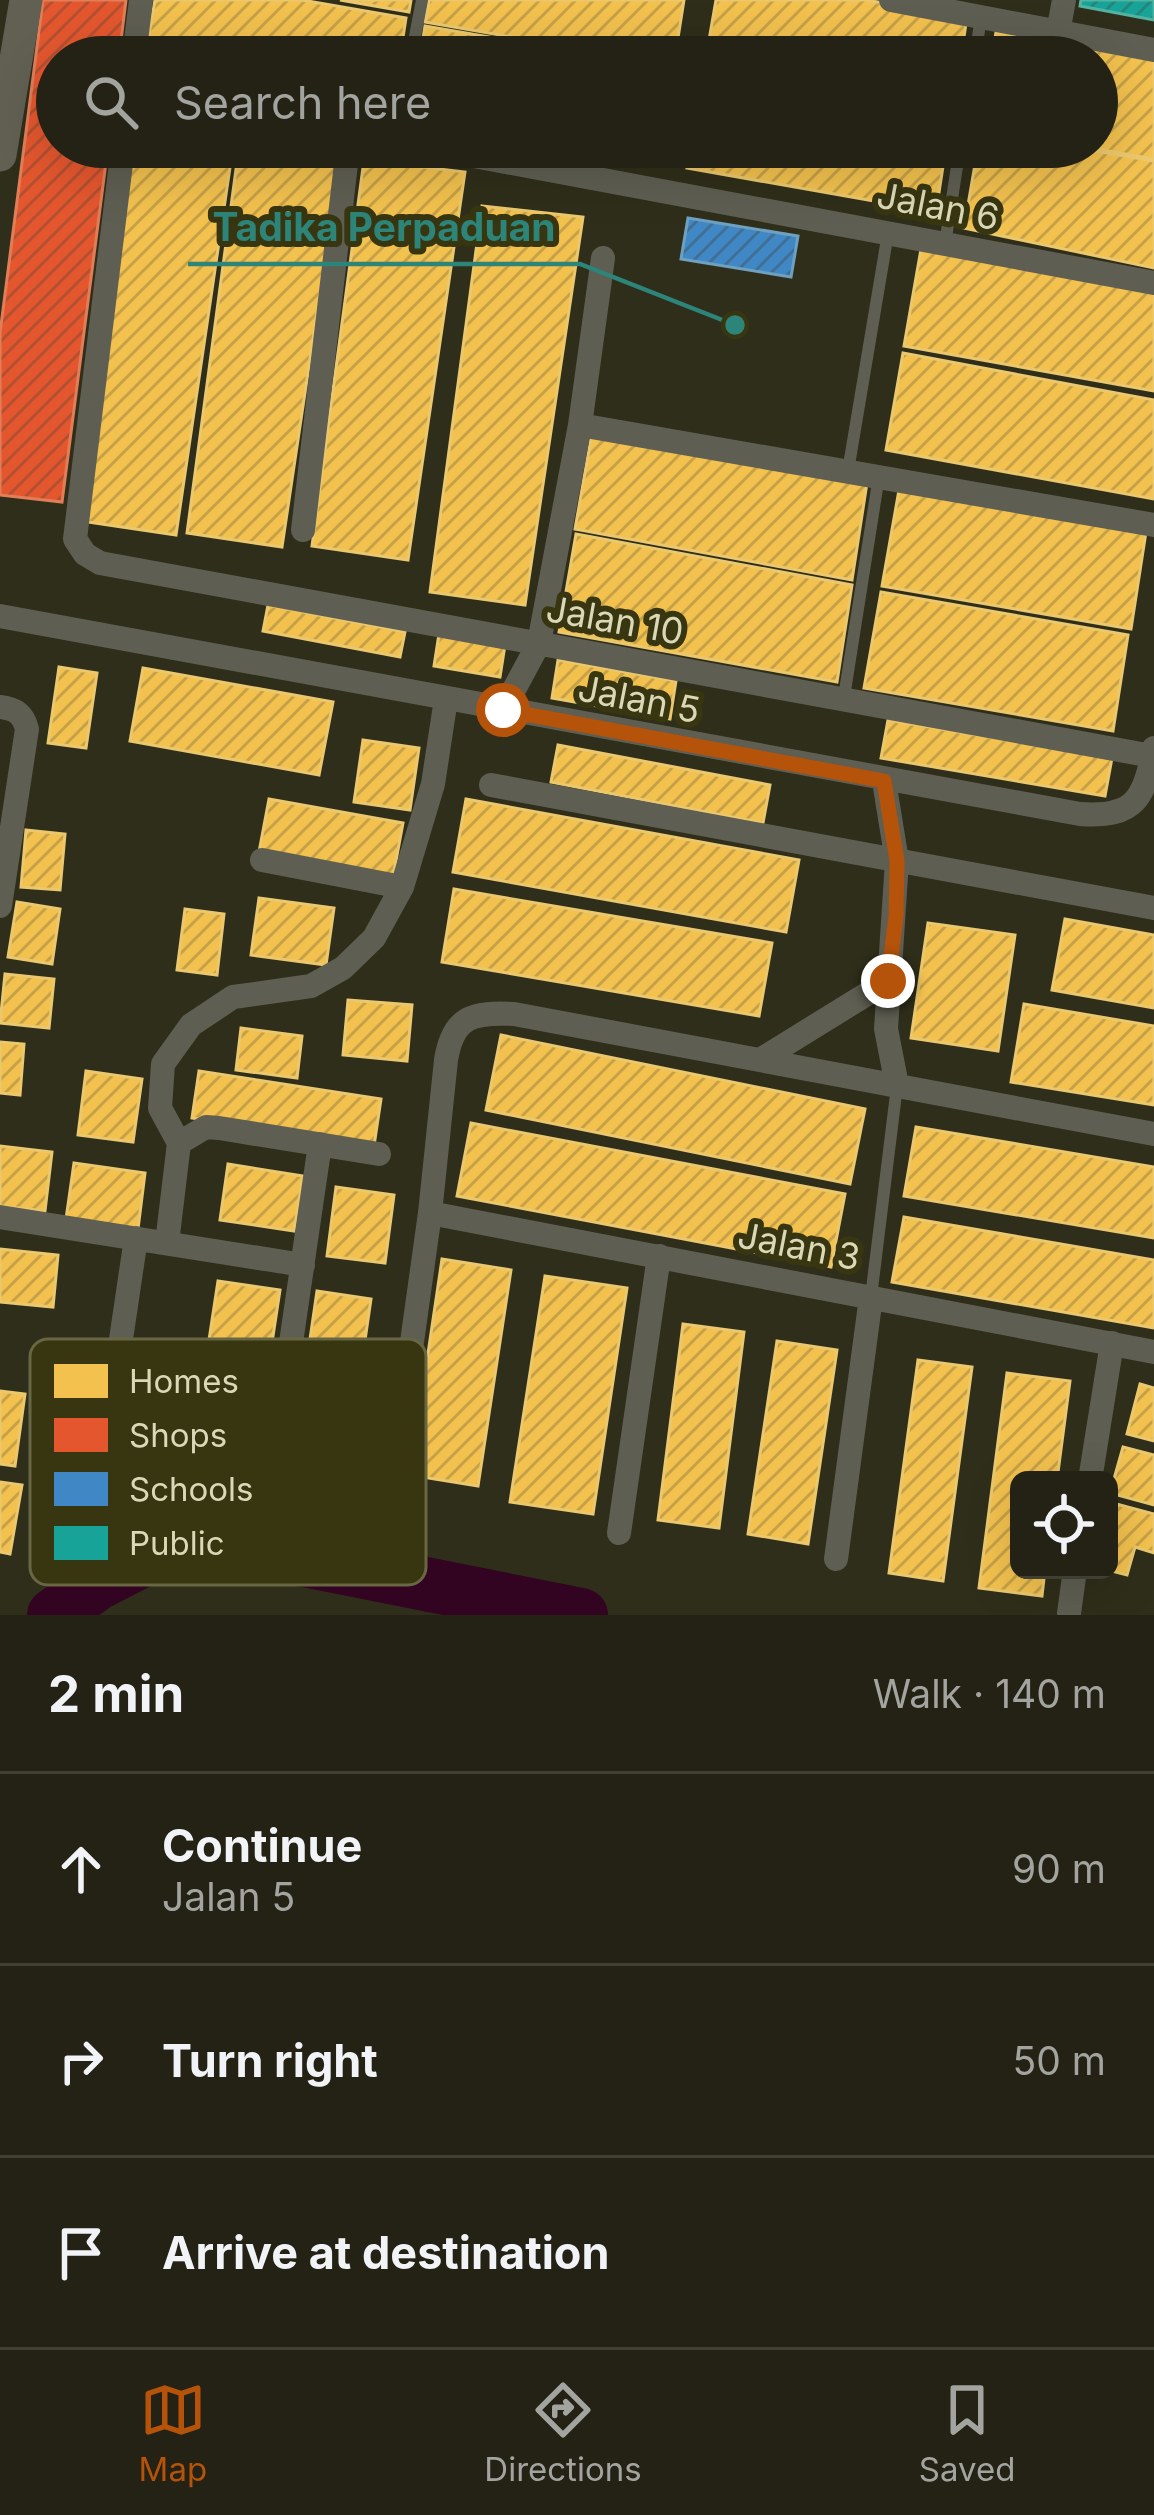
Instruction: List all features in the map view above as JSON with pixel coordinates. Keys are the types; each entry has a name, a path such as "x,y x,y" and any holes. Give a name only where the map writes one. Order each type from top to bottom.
{"main road":[{"path":"0,155 26,0"}],"street":[{"path":"137,36 141,0"},
{"path":"890,0 1079,36"},
{"path":"1058,32 1064,0"},
{"path":"1118,43 1154,50"},
{"name":"Jalan 10","path":"120,168 75,539 100,563 1153,752"},
{"path":"303,530 346,168"},
{"name":"Jalan 6","path":"539,168 1154,283"},
{"path":"503,710 539,643 580,425 603,258"},
{"path":"580,425 1154,525"},
{"name":"Jalan 5","path":"0,616 884,781 1102,816 1132,805 1143,793 1153,752"},
{"path":"167,1243 179,1143 160,1108 163,1064 190,1025 232,998 311,986 343,968 374,938 402,887 433,784 446,699"},
{"path":"0,707 23,716 27,729 0,907"},
{"path":"884,781 897,861 886,1029 897,1085"},
{"path":"491,785 1154,908"},
{"path":"262,860 402,887"},
{"path":"760,1060 888,981"},
{"path":"412,1339 450,1038 465,1019 485,1012 1154,1134"},
{"path":"179,1143 206,1127 379,1154"},
{"path":"292,1339 320,1144"},
{"name":"Jalan 3","path":"430,1213 1154,1352"},
{"path":"0,1216 303,1265"},
{"path":"121,1339 136,1238"},
{"path":"619,1533 659,1256"},
{"path":"836,1559 871,1297"},
{"path":"1091,1471 1112,1343"},
{"path":"1069,1613 1075,1579"}],"lane":[{"path":"415,36 422,0"},
{"path":"978,36 981,17"},
{"path":"945,244 957,168"},
{"path":"848,471 888,233"},
{"path":"844,698 879,476"},
{"path":"871,1297 897,1085"}],"building: Homes":[{"path":"155,0 302,0 406,18 403,36 149,36"},
{"path":"340,0 411,0 409,12"},
{"path":"429,0 684,0 678,36 506,36 425,22"},
{"path":"716,0 866,0 967,17 964,36 710,36"},
{"path":"425,26 483,36 423,36"},
{"path":"1118,54 1154,60 1154,159 1118,153"},
{"path":"1118,155 1154,161 1154,268 964,228 974,168 1118,168"},
{"path":"128,168 230,168 176,535 81,521"},
{"path":"236,168 339,168 282,547 187,533"},
{"path":"363,168 465,172 408,560 312,546"},
{"path":"687,168 943,168 936,212"},
{"path":"482,206 583,217 525,605 430,592"},
{"path":"921,249 1154,292 1154,391 904,346"},
{"path":"903,353 1154,400 1154,499 886,450"},
{"path":"592,433 867,483 852,580 575,529"},
{"path":"899,490 1146,532 1131,629 882,586"},
{"path":"576,534 852,585 837,682 559,632"},
{"path":"881,592 1128,635 1113,731 864,688"},
{"path":"268,605 405,632 400,657 263,631"},
{"path":"439,634 505,645 500,677 434,666"},
{"path":"558,660 676,681 670,719 552,698"},
{"path":"59,667 97,673 86,748 48,743"},
{"path":"143,668 333,702 319,775 130,741"},
{"path":"888,720 1112,758 1105,796 881,758"},
{"path":"363,740 419,748 410,810 354,802"},
{"path":"558,745 770,785 763,823 551,782"},
{"path":"269,799 403,823 393,877 259,852"},
{"path":"466,799 799,860 786,932 453,872"},
{"path":"26,830 65,834 60,890 21,887"},
{"path":"454,889 772,943 759,1016 442,962"},
{"path":"259,898 334,908 326,965 251,955"},
{"path":"17,902 60,909 52,964 8,957"},
{"path":"185,909 224,914 217,975 177,970"},
{"path":"1065,919 1154,935 1154,1008 1052,990"},
{"path":"928,923 1015,935 998,1051 911,1038"},
{"path":"5,974 54,979 49,1028 0,1023"},
{"path":"348,1000 412,1005 407,1061 343,1055"},
{"path":"1024,1004 1154,1026 1154,1105 1011,1082"},
{"path":"241,1028 302,1036 297,1078 236,1070"},
{"path":"501,1035 865,1109 850,1184 486,1110"},
{"path":"0,1042 24,1044 20,1095 0,1093"},
{"path":"86,1071 142,1079 133,1142 78,1135"},
{"path":"199,1071 381,1099 374,1146 192,1118"},
{"path":"471,1123 845,1194 831,1267 457,1196"},
{"path":"916,1127 1154,1167 1154,1238 904,1196"},
{"path":"0,1146 52,1152 45,1211 0,1206"},
{"path":"74,1163 145,1173 138,1229 66,1219"},
{"path":"228,1164 303,1176 294,1231 220,1220"},
{"path":"336,1187 394,1195 385,1263 327,1256"},
{"path":"904,1217 1154,1260 1154,1328 892,1282"},
{"path":"0,1249 58,1255 53,1307 0,1302"},
{"path":"442,1259 511,1270 478,1486 426,1478 426,1367"},
{"path":"545,1276 627,1288 593,1514 510,1502"},
{"path":"218,1281 280,1290 273,1339 209,1339"},
{"path":"317,1291 371,1299 365,1339 310,1339"},
{"path":"683,1324 744,1332 719,1528 658,1520"},
{"path":"777,1341 837,1350 808,1544 748,1534"},
{"path":"918,1360 972,1367 943,1581 889,1573"},
{"path":"1007,1373 1070,1381 1058,1471 1010,1471 1010,1579 1044,1579 1042,1596 979,1588"},
{"path":"1140,1384 1154,1388 1154,1441 1127,1434"},
{"path":"0,1391 25,1394 15,1466 0,1464"},
{"path":"1123,1447 1154,1455 1154,1505 1118,1495 1116,1471"},
{"path":"0,1482 22,1485 10,1554 0,1552"},
{"path":"1118,1504 1154,1514 1154,1553 1135,1547 1127,1575 1118,1573"}],"building: Shops":[{"path":"43,0 126,0 122,36 38,36"},
{"path":"36,54 36,168 105,168 62,502 0,495 0,333"}],"building: Schools":[{"path":"688,218 798,236 791,277 681,259"}],"building: Public":[{"path":"1081,0 1154,0 1154,20 1080,6"}],"waterway":[{"path":"426,1584 581,1615"},
{"path":"54,1615 95,1585"}],"place":[{"name":"Tadika Perpaduan","path":"735,325"}],"route":[{"path":"503,710 884,781 897,861 888,981"}]}
